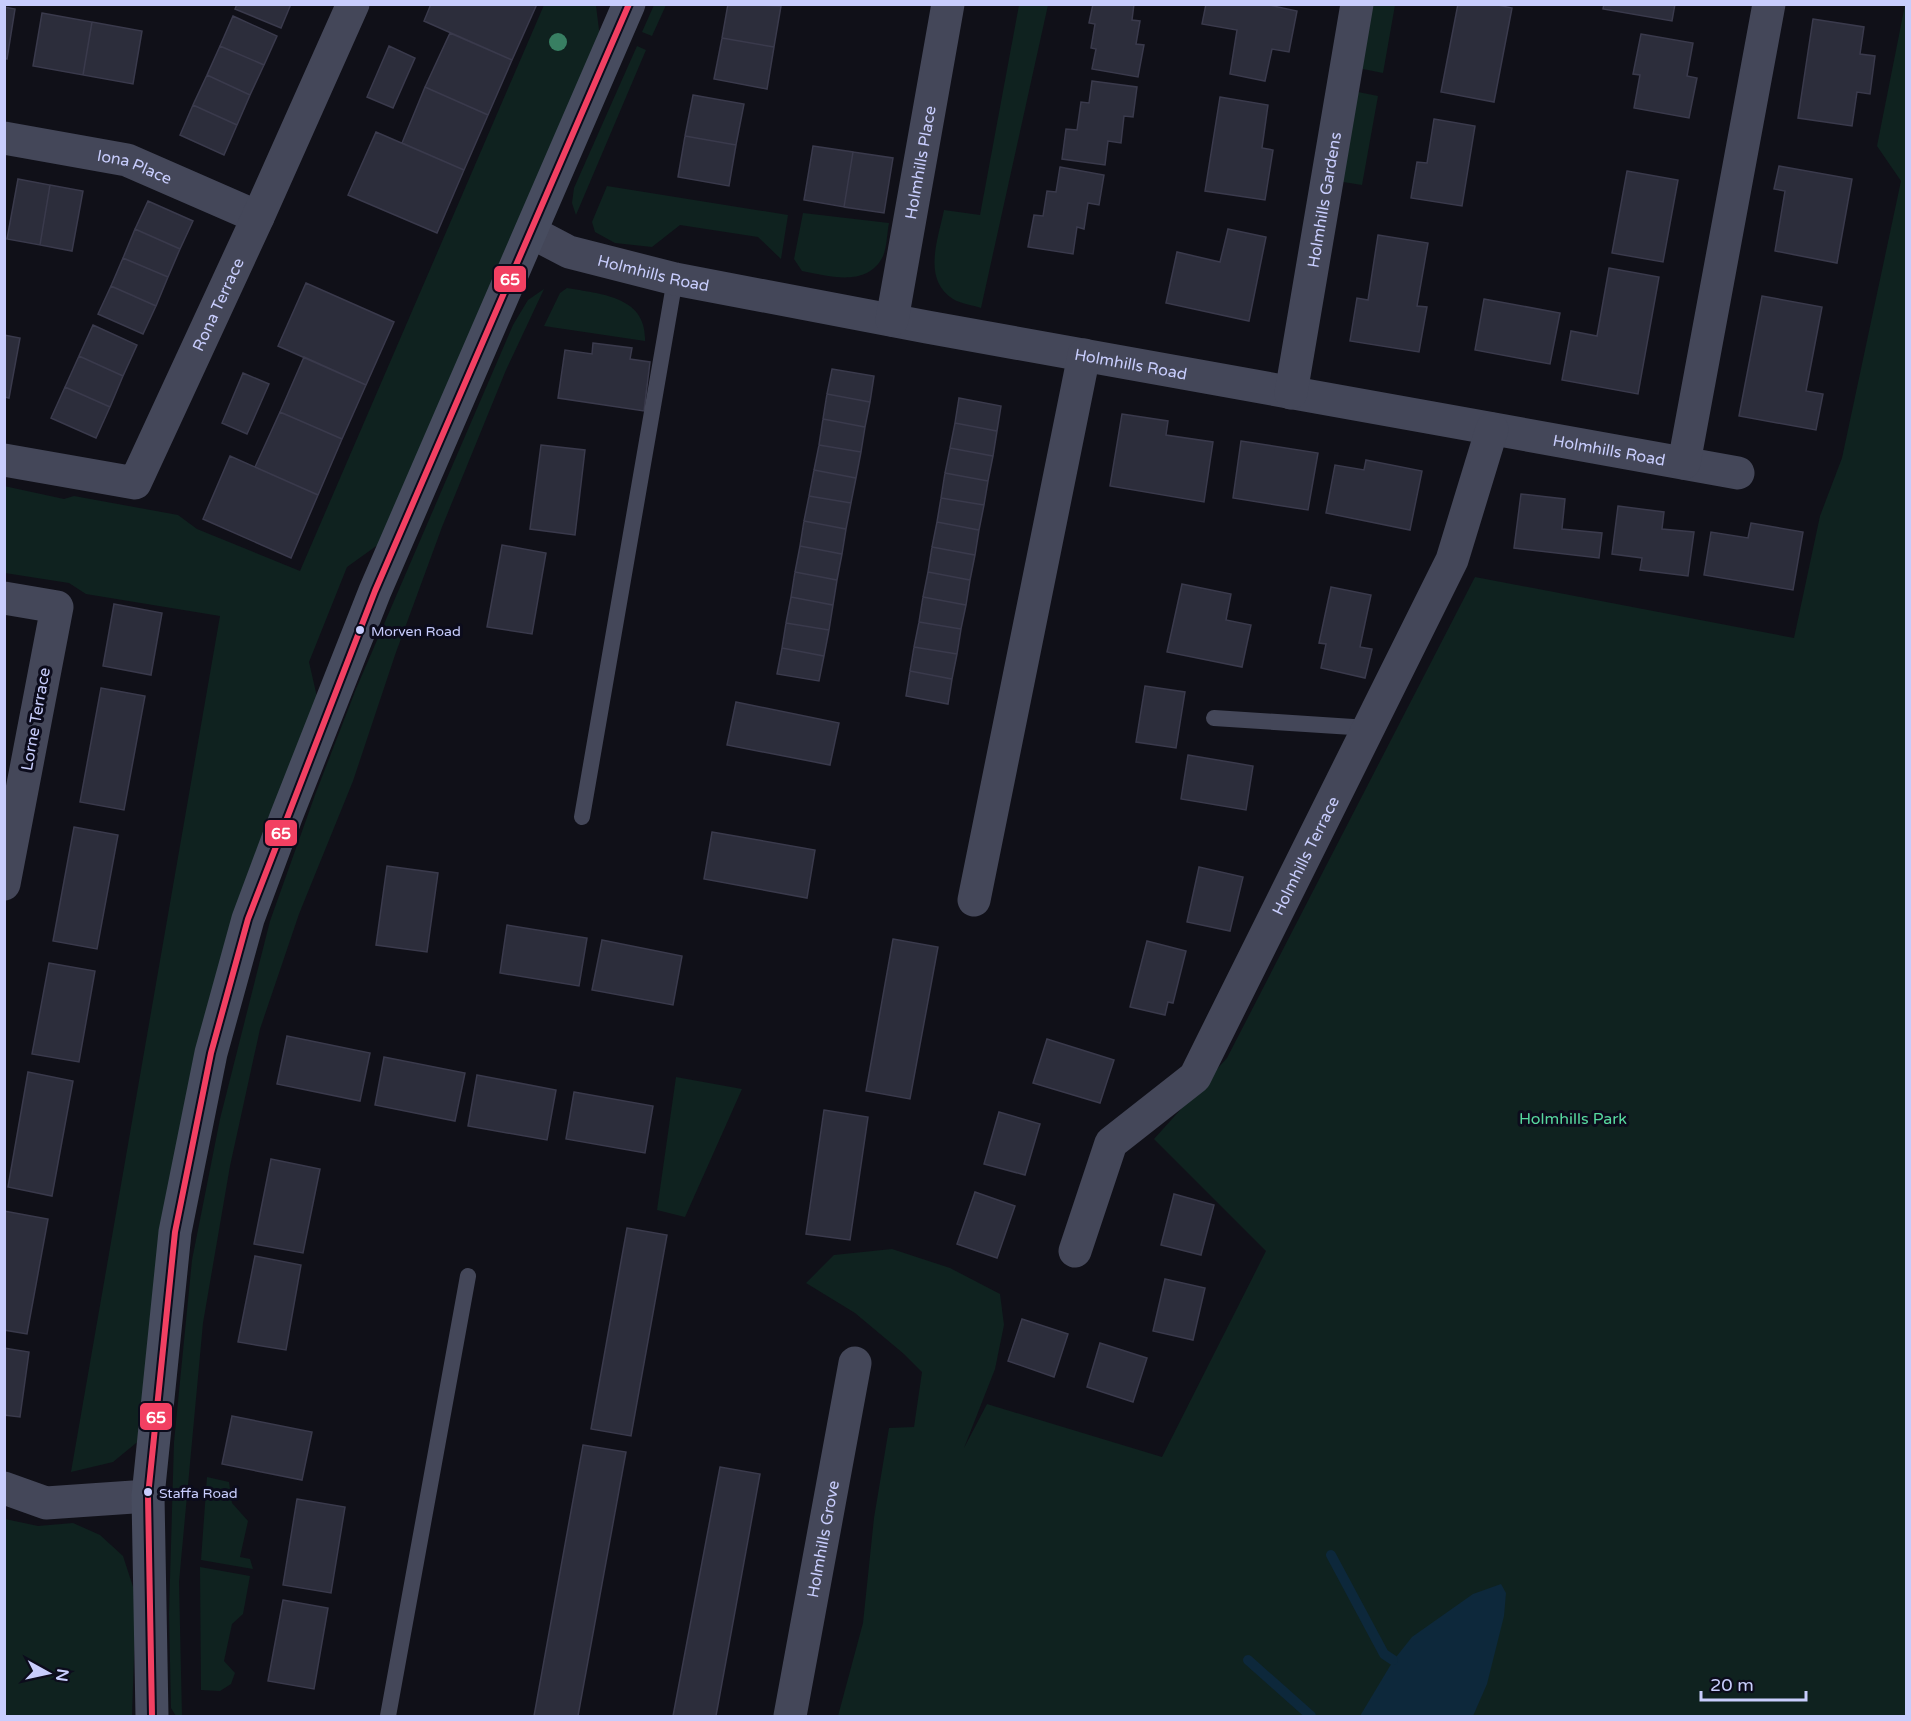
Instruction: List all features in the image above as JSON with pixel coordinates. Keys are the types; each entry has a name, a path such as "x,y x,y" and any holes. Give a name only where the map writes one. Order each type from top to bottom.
{"street":[{"name":"Rona Terrace","path":"4,460 135,483 353,4"},
{"path":"152,1716 148,1496 175,1232 211,1053 248,919 375,591 629,4"},
{"name":"Holmhills Place","path":"892,320 948,4"},
{"name":"Holmhills Gardens","path":"1291,393 1357,4"},
{"path":"1684,463 1769,4"},
{"name":"Iona Place","path":"4,138 127,160 258,217"},
{"name":"Holmhills Road","path":"531,232 569,252 675,279 1738,473"},
{"path":"974,900 1084,355"},
{"name":"Holmhills Terrace","path":"1075,1251 1111,1143 1195,1077 1452,560 1492,429"},
{"name":"Lorne Terrace","path":"4,598 57,607 4,884"},
{"name":"Holmhills Grove","path":"790,1716 855,1363"},
{"path":"4,1488 46,1503 148,1496"}],"lane":[{"path":"582,817 675,279"},
{"path":"1214,718 1368,728"},
{"path":"388,1716 468,1276"}],"green space":[{"path":"594,4 600,38 386,539 347,567 309,662 317,697 232,944 147,1434 113,1462 71,1472 220,616 86,594 69,583 5,573 4,486 64,499 74,496 178,515 197,529 300,571 544,5"},
{"path":"654,5 666,5 652,36 642,32"},
{"path":"1019,5 1048,5 981,308 956,301 943,291 935,270 936,246 944,210 980,215"},
{"path":"1369,5 1395,5 1383,73 1358,68"},
{"name":"Holmhills Park","path":"1905,5 1906,1716 838,1716 863,1623 874,1518 889,1428 914,1427 922,1372 855,1313 806,1283 834,1255 892,1249 950,1268 1000,1294 1004,1325 995,1369 964,1448 987,1404 1162,1457 1266,1251 1154,1139 1227,1058 1475,577 1794,638 1820,516 1842,458 1901,181 1877,146"},
{"path":"637,46 646,50 576,215 572,203 574,188"},
{"path":"1353,91 1378,96 1362,185 1337,181"},
{"path":"607,186 788,215 781,259 758,237 680,225 652,247 615,243 595,232 592,222"},
{"path":"803,213 889,223 883,256 868,273 858,276 835,277 802,271 794,259"},
{"path":"567,288 607,296 630,306 644,326 645,341 544,326 560,293"},
{"path":"544,289 506,370 442,527 395,655 353,781 299,914 260,1029 230,1166 203,1323 179,1582 182,1716 176,1716 171,1708 169,1614 174,1442 192,1260 220,1119 270,921 356,689 513,325 528,300"},
{"path":"676,1077 742,1089 685,1217 657,1210"},
{"path":"207,1477 229,1482 232,1503 248,1521 240,1557 250,1559 253,1569 201,1560"},
{"path":"5,1519 38,1526 73,1523 100,1535 123,1556 136,1596 132,1716 5,1716"},
{"path":"200,1567 250,1576 243,1614 232,1624 224,1661 235,1673 231,1684 220,1691 201,1690"}],"water":[{"path":"1501,1584 1506,1593 1504,1616 1487,1684 1473,1716 1360,1716 1393,1661 1412,1637 1473,1594"}],"building":[{"path":"237,4 291,4 281,28 235,9"},
{"path":"431,4 537,4 512,60 424,21"},
{"path":"728,4 781,6 774,47 722,38"},
{"path":"1093,4 1134,4 1132,20 1140,21 1136,44 1144,45 1138,77 1092,69 1096,49 1091,48 1095,24 1089,23"},
{"path":"1206,4 1264,4 1297,11 1289,52 1272,49 1265,81 1230,74 1237,30 1202,24"},
{"path":"1458,4 1493,4 1512,8 1494,102 1441,92"},
{"path":"1604,4 1675,4 1672,21 1603,9"},
{"path":"4,7 15,9 7,59 4,58"},
{"path":"42,13 92,22 83,75 33,66"},
{"path":"233,16 277,36 264,65 220,46"},
{"path":"1813,19 1864,27 1860,54 1875,56 1870,94 1857,92 1852,126 1798,118"},
{"path":"92,22 142,31 133,84 83,75"},
{"path":"450,33 512,60 488,115 425,87"},
{"path":"1641,34 1693,43 1687,76 1697,78 1689,118 1634,108 1640,75 1633,74"},
{"path":"722,38 774,47 767,89 714,79"},
{"path":"220,46 264,65 250,95 207,75"},
{"path":"389,46 415,58 393,108 367,97"},
{"path":"207,75 250,95 237,125 193,105"},
{"path":"1092,81 1137,87 1133,117 1124,116 1121,143 1108,141 1105,165 1062,159 1066,129 1077,130 1081,102 1089,103"},
{"path":"425,87 488,115 464,170 402,143"},
{"path":"693,95 744,104 736,145 685,136"},
{"path":"1220,97 1268,105 1262,148 1273,150 1265,200 1205,191"},
{"path":"193,105 237,125 224,155 180,135"},
{"path":"1434,119 1475,126 1462,206 1411,198 1417,162 1427,163"},
{"path":"376,132 464,170 437,233 348,195"},
{"path":"685,136 736,145 729,186 678,177"},
{"path":"813,146 853,152 844,207 804,200"},
{"path":"853,152 893,158 884,213 844,207"},
{"path":"1779,166 1852,179 1837,263 1775,251 1785,191 1774,189"},
{"path":"1060,167 1104,175 1099,205 1088,203 1084,229 1077,227 1073,254 1028,247 1034,215 1043,216 1047,191 1056,192"},
{"path":"1627,171 1678,180 1663,262 1612,253"},
{"path":"18,179 50,185 40,245 7,239"},
{"path":"50,185 83,191 72,251 40,245"},
{"path":"148,201 193,221 180,249 135,229"},
{"path":"135,229 180,249 168,277 123,258"},
{"path":"1228,229 1266,237 1249,321 1166,303 1177,252 1220,262"},
{"path":"1378,235 1428,243 1417,306 1427,307 1419,352 1350,341 1357,298 1368,300"},
{"path":"123,258 168,277 156,306 111,286"},
{"path":"1609,268 1659,277 1638,394 1562,380 1571,331 1597,336"},
{"path":"306,283 394,322 366,385 278,346"},
{"path":"111,286 156,306 143,334 98,314"},
{"path":"1762,296 1822,307 1806,391 1823,394 1816,430 1739,416"},
{"path":"1484,299 1560,313 1550,364 1475,350"},
{"path":"93,325 137,345 123,376 79,356"},
{"path":"4,335 20,338 9,398 4,397"},
{"path":"593,343 632,348 630,359 650,362 644,411 558,398 565,350 592,354"},
{"path":"79,356 123,376 110,407 65,387"},
{"path":"304,357 366,385 342,439 280,412"},
{"path":"832,369 874,376 870,402 827,394"},
{"path":"243,373 269,384 247,434 222,423"},
{"path":"65,387 110,407 96,438 51,418"},
{"path":"827,394 870,402 865,427 823,419"},
{"path":"959,398 1001,406 997,431 955,423"},
{"path":"280,412 342,439 318,495 255,467"},
{"path":"1122,414 1168,421 1166,435 1213,442 1204,502 1110,486"},
{"path":"823,419 865,427 861,452 819,445"},
{"path":"955,423 997,431 993,456 950,448"},
{"path":"1241,441 1318,453 1308,510 1233,498"},
{"path":"541,445 585,450 575,535 530,529"},
{"path":"819,445 861,452 856,478 814,470"},
{"path":"950,448 993,456 988,481 945,473"},
{"path":"230,456 318,495 291,558 203,519"},
{"path":"1366,460 1422,471 1410,530 1326,513 1335,465 1364,470"},
{"path":"814,470 856,478 851,503 809,496"},
{"path":"945,473 988,481 984,505 941,498"},
{"path":"1521,494 1565,499 1562,529 1602,533 1599,558 1514,548"},
{"path":"809,496 851,503 846,529 804,521"},
{"path":"941,498 984,505 979,530 937,522"},
{"path":"1618,506 1664,512 1662,529 1694,532 1688,576 1640,570 1642,558 1612,554"},
{"path":"804,521 846,529 842,554 800,546"},
{"path":"937,522 979,530 975,555 932,547"},
{"path":"1751,523 1803,532 1793,590 1704,575 1711,532 1748,538"},
{"path":"502,545 546,553 532,634 487,627"},
{"path":"800,546 842,554 837,580 795,572"},
{"path":"932,547 975,555 970,580 928,572"},
{"path":"795,572 837,580 833,605 791,597"},
{"path":"928,572 970,580 966,605 923,597"},
{"path":"1182,584 1231,594 1226,620 1251,625 1242,667 1167,652"},
{"path":"1331,587 1371,595 1360,647 1372,649 1365,678 1321,668 1326,644 1319,643"},
{"path":"791,597 833,605 829,630 786,623"},
{"path":"923,597 966,605 961,629 919,622"},
{"path":"114,604 162,613 151,675 103,666"},
{"path":"919,622 961,629 957,654 914,647"},
{"path":"786,623 829,630 824,656 782,648"},
{"path":"914,647 957,654 952,679 910,671"},
{"path":"782,648 824,656 819,681 777,674"},
{"path":"910,671 952,679 948,704 906,696"},
{"path":"1145,686 1185,692 1176,748 1136,742"},
{"path":"101,688 145,696 124,810 80,802"},
{"path":"736,702 839,723 830,765 727,745"},
{"path":"1188,755 1253,766 1246,810 1181,799"},
{"path":"74,827 118,835 97,949 53,941"},
{"path":"712,832 815,850 807,898 704,879"},
{"path":"387,866 438,873 427,952 376,945"},
{"path":"1199,867 1243,877 1230,931 1187,922"},
{"path":"507,925 587,938 579,986 500,973"},
{"path":"893,939 938,947 910,1099 866,1091"},
{"path":"602,940 682,956 673,1005 592,990"},
{"path":"1147,941 1186,951 1173,1003 1168,1002 1165,1015 1130,1007"},
{"path":"49,963 95,971 79,1062 32,1054"},
{"path":"287,1036 370,1053 360,1101 277,1084"},
{"path":"1047,1039 1114,1060 1100,1103 1033,1083"},
{"path":"384,1057 465,1073 455,1121 375,1105"},
{"path":"28,1072 73,1081 52,1196 8,1187"},
{"path":"477,1075 556,1090 547,1140 468,1126"},
{"path":"574,1092 653,1106 645,1153 566,1139"},
{"path":"824,1110 868,1117 850,1240 806,1234"},
{"path":"999,1112 1040,1124 1025,1175 984,1164"},
{"path":"271,1159 320,1169 303,1253 254,1244"},
{"path":"975,1192 1015,1206 997,1258 957,1244"},
{"path":"1174,1194 1214,1205 1201,1255 1161,1245"},
{"path":"4,1211 48,1219 27,1334 4,1330"},
{"path":"627,1228 667,1235 631,1436 591,1429"},
{"path":"255,1256 301,1265 286,1350 238,1342"},
{"path":"1165,1279 1205,1288 1193,1340 1153,1331"},
{"path":"1022,1319 1068,1334 1054,1377 1008,1361"},
{"path":"1100,1343 1147,1358 1133,1402 1087,1387"},
{"path":"4,1348 29,1352 20,1417 4,1415"},
{"path":"232,1416 312,1432 302,1480 222,1464"},
{"path":"583,1445 626,1452 578,1716 534,1716"},
{"path":"720,1467 760,1474 716,1716 673,1716"},
{"path":"297,1499 345,1507 331,1593 283,1585"},
{"path":"283,1600 328,1608 314,1689 268,1681"}],"waterway":[{"path":"1331,1555 1384,1654 1393,1660"},
{"path":"1248,1660 1311,1716"}],"transit line":[{"name":"65","path":"152,1716 148,1496 175,1232 211,1053 248,919 375,591 629,4"}],"place":[{"name":"Morven Road","path":"360,630"},
{"name":"Staffa Road","path":"148,1492"}]}
